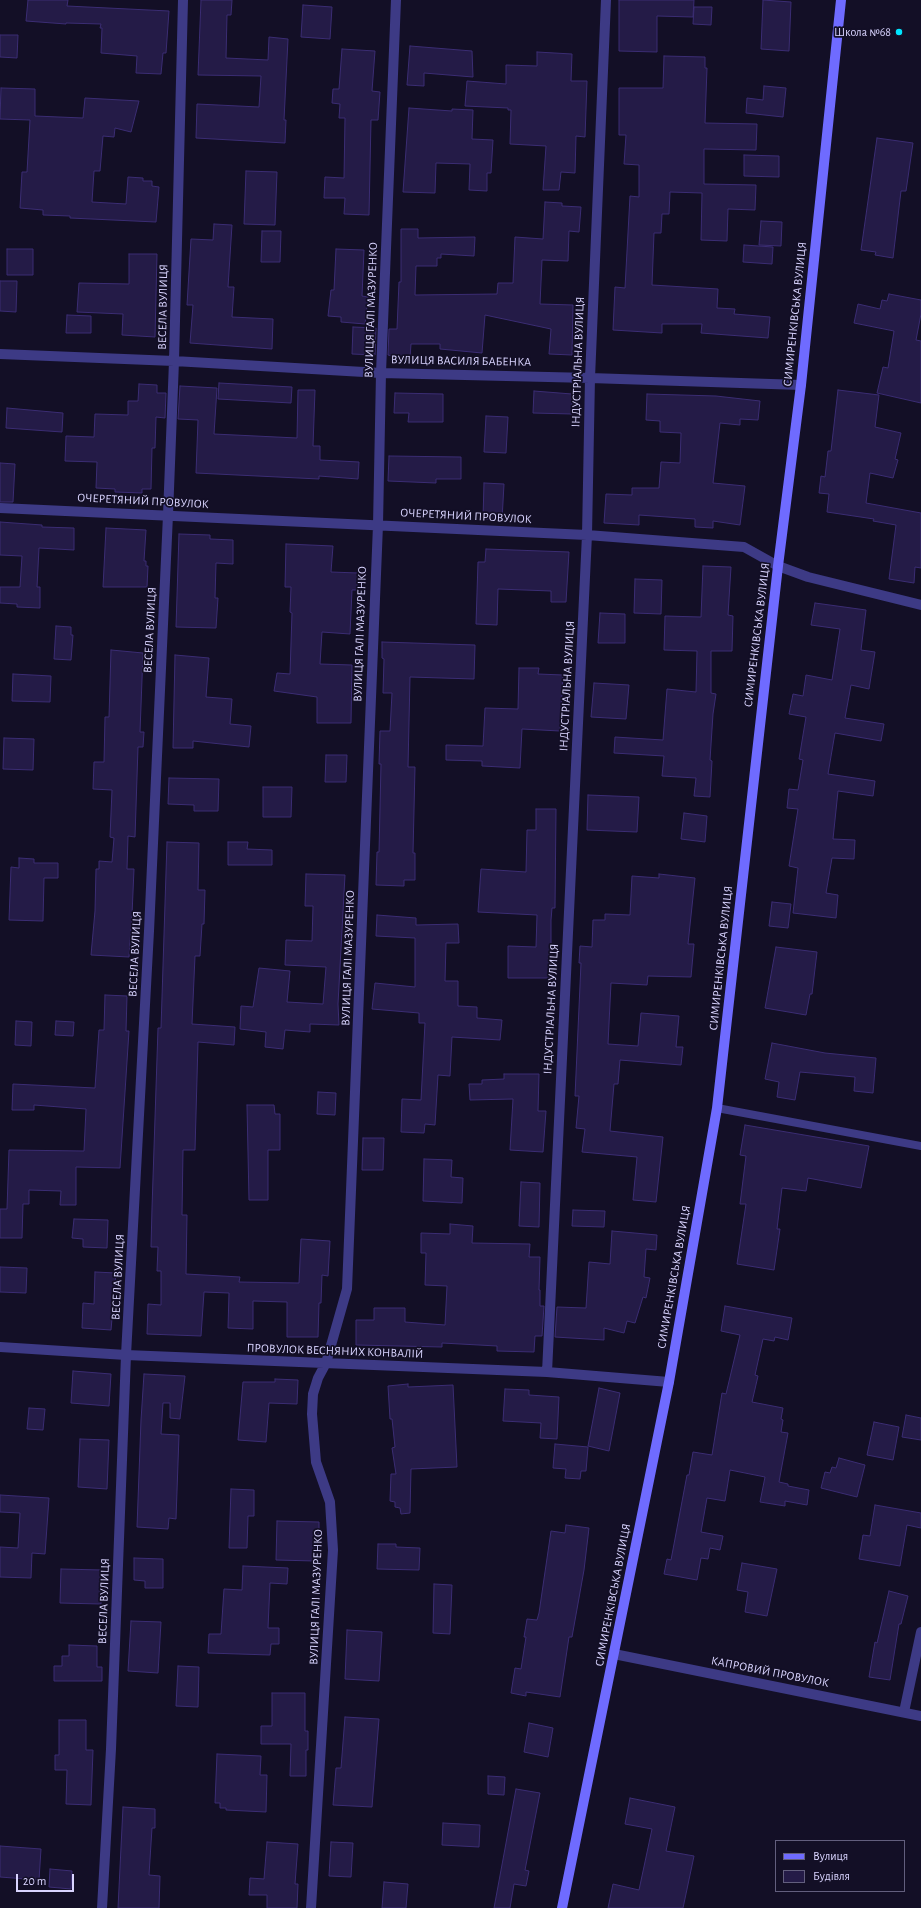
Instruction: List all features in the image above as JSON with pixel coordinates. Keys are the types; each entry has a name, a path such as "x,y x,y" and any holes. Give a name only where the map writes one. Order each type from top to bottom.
{"main road":[{"name":"СИМИРЕНКІВСЬКА ВУЛИЦЯ","path":"562,1908 669,1382 717,1108 778,566 801,385 841,0"}],"street":[{"name":"ВЕСЕЛА ВУЛИЦЯ","path":"102,1908 111,1749 126,1355 150,931 168,515 174,361 183,0"},
{"name":"ВУЛИЦЯ ГАЛІ МАЗУРЕНКО","path":"311,1908 333,1550 330,1502 316,1462 312,1414 313,1394 318,1378 326,1363 347,1289 378,524 381,373 396,0"},
{"name":"ІНДУСТРІАЛЬНА ВУЛИЦЯ","path":"547,1372 587,535 590,378 606,0"},
{"name":"ВУЛИЦЯ ВАСИЛЯ БАБЕНКА","path":"0,354 174,361 381,373 801,385"},
{"name":"ОЧЕРЕТЯНИЙ ПРОВУЛОК","path":"0,508 378,524 587,535 744,547 778,566 808,577 921,605"},
{"name":"ПРОВУЛОК ВЕСНЯНИХ КОНВАЛІЙ","path":"0,1347 126,1355 547,1372 669,1382"},
{"path":"904,1712 921,1632"},
{"name":"КАПРОВИЙ ПРОВУЛОК","path":"614,1654 921,1716"}],"lane":[{"path":"717,1108 921,1146"}],"building":[{"path":"28,0 68,0 67,6 169,11 166,53 163,53 161,74 136,73 137,56 101,53 101,24 66,24 26,21"},
{"path":"201,0 232,0 231,15 227,15 226,58 268,60 269,37 288,39 284,120 286,120 285,143 196,138 197,104 259,107 261,76 198,75"},
{"path":"619,0 694,0 693,17 657,16 657,52 619,51"},
{"path":"763,0 791,2 789,51 761,49"},
{"path":"303,5 332,7 330,39 301,37"},
{"path":"694,7 712,7 711,25 693,24"},
{"path":"0,35 18,35 17,58 0,57"},
{"path":"410,46 472,51 473,77 424,73 424,86 407,85"},
{"path":"342,49 375,51 372,91 380,92 378,120 371,120 369,215 344,214 345,198 324,198 325,177 344,178 345,118 339,118 340,104 332,103 333,89 339,89"},
{"path":"537,52 572,54 571,81 587,81 585,137 576,136 575,173 561,172 559,190 543,190 546,146 510,144 511,110 508,110 508,108 465,106 467,81 506,84 506,65 537,66"},
{"path":"664,56 705,57 705,68 707,68 705,123 757,124 756,150 704,149 704,184 756,185 755,210 728,209 727,241 701,240 702,193 670,192 669,214 662,214 661,233 654,233 652,285 718,289 717,308 735,309 734,314 770,317 768,338 701,333 702,324 662,324 662,333 613,330 615,287 625,288 630,196 639,197 639,165 624,164 626,135 619,135 619,88 663,88"},
{"path":"764,86 786,88 783,117 746,113 747,98 763,100"},
{"path":"1,88 35,89 35,116 83,118 85,98 139,101 131,132 115,128 114,137 103,136 100,171 94,171 92,202 126,204 128,177 143,178 143,181 152,181 152,186 159,187 156,222 70,218 70,216 43,215 43,210 20,208 22,172 27,172 30,120 0,119"},
{"path":"409,108 452,111 452,109 473,110 472,139 493,140 491,173 487,173 487,191 469,190 470,164 436,163 435,193 403,192"},
{"path":"877,138 913,143 906,191 901,191 893,258 875,255 876,252 861,250"},
{"path":"744,155 779,156 779,177 744,176"},
{"path":"246,171 277,172 275,225 244,224"},
{"path":"545,202 562,203 562,206 581,207 579,232 569,231 568,261 542,260 540,304 573,305 572,355 549,354 551,329 485,315 482,353 440,349 440,344 411,344 410,358 392,357 388,355 389,329 397,329 399,282 401,282 401,229 418,229 418,238 475,237 474,256 441,254 441,258 437,258 437,266 416,266 415,295 497,294 498,283 513,283 515,237 543,239"},
{"path":"761,221 782,222 781,246 759,245"},
{"path":"214,224 232,225 228,287 234,287 232,317 273,319 272,349 190,343 193,305 187,305 191,239 213,240"},
{"path":"262,231 281,231 280,262 261,262"},
{"path":"744,245 773,247 772,264 743,262"},
{"path":"7,249 33,249 33,275 7,275"},
{"path":"336,249 364,250 362,296 368,297 365,324 341,322 341,317 328,316 331,290 334,290"},
{"path":"129,254 157,254 155,337 122,335 123,314 77,312 79,283 129,284"},
{"path":"0,281 17,281 16,312 0,311"},
{"path":"889,294 921,300 921,314 916,340 921,341 921,403 877,393 883,367 888,368 894,331 854,323 858,304 880,309 882,300 887,301"},
{"path":"67,315 91,316 91,333 66,333"},
{"path":"353,327 376,328 375,355 352,354"},
{"path":"219,383 292,387 291,403 218,399"},
{"path":"139,384 157,385 157,393 166,393 165,418 156,417 155,448 152,448 151,489 142,489 142,493 115,492 115,489 96,488 97,462 65,461 66,436 94,437 95,414 128,415 128,401 138,401"},
{"path":"180,386 217,388 214,434 297,438 298,390 315,390 313,446 320,446 320,460 359,462 358,479 319,476 319,479 196,473 198,420 178,419"},
{"path":"838,390 879,395 875,427 901,433 895,459 898,460 893,478 870,473 866,503 921,513 921,568 915,567 914,583 889,579 896,525 873,521 874,519 827,512 829,494 819,493 821,476 825,477 828,451 831,451"},
{"path":"534,391 572,394 572,414 533,413"},
{"path":"395,393 443,394 443,422 408,422 409,413 394,413"},
{"path":"647,394 716,396 760,401 758,420 740,419 740,425 720,423 713,483 745,486 740,525 713,521 713,528 695,527 695,519 639,515 639,525 604,523 606,494 632,495 632,488 659,488 661,462 680,463 681,433 660,432 660,421 646,420"},
{"path":"7,408 63,413 62,432 6,428"},
{"path":"486,416 508,417 506,453 484,452"},
{"path":"389,456 461,457 461,479 436,479 436,483 388,481"},
{"path":"0,463 15,464 13,502 0,502"},
{"path":"484,483 504,484 502,520 483,519"},
{"path":"0,522 42,525 42,527 74,528 74,550 39,548 37,587 40,587 40,608 17,607 17,604 0,603 0,587 20,587 22,556 0,555"},
{"path":"106,528 146,530 144,561 146,561 146,566 148,566 147,587 103,587"},
{"path":"179,534 210,535 210,539 233,540 233,564 216,563 215,598 218,598 216,628 176,627"},
{"path":"286,544 333,546 331,572 358,573 357,590 352,590 350,634 322,632 320,664 352,665 351,723 317,723 317,697 274,691 277,673 290,674 292,613 290,612 291,587 285,587"},
{"path":"486,549 569,552 566,602 551,602 551,591 498,589 497,625 476,624 478,562 485,562"},
{"path":"703,566 731,567 728,615 733,616 732,651 711,651 711,693 716,694 710,760 712,761 710,797 694,796 696,778 662,776 664,756 614,753 615,737 663,740 667,689 696,692 697,651 664,650 665,616 701,617"},
{"path":"635,579 662,580 661,614 634,613"},
{"path":"815,603 866,610 861,650 875,652 869,689 851,685 845,718 884,724 881,741 835,733 828,774 875,781 873,796 838,791 833,839 855,840 854,859 832,858 826,893 838,895 836,918 793,913 798,868 789,866 798,809 787,808 789,789 798,790 803,760 799,759 806,717 789,714 793,694 803,696 806,675 832,680 840,629 811,625"},
{"path":"600,613 625,614 625,643 598,643"},
{"path":"56,626 71,627 71,635 73,635 71,660 54,659"},
{"path":"382,642 475,645 474,679 410,677 408,767 415,767 413,853 415,853 415,880 404,880 404,886 376,885 377,852 379,852 381,764 379,764 380,731 390,731 392,693 383,693 384,659 382,658"},
{"path":"111,650 143,653 140,732 144,732 143,747 138,747 135,837 128,836 127,869 134,869 129,957 91,955 95,911 96,869 99,869 99,861 112,862 114,838 110,837 112,790 93,789 94,762 104,762 105,717 109,717"},
{"path":"175,655 209,658 206,697 232,699 230,724 251,726 249,747 193,741 193,748 173,748"},
{"path":"519,668 539,668 538,674 563,675 560,731 522,729 520,768 482,766 482,761 446,760 446,745 483,746 485,708 518,709"},
{"path":"13,674 51,676 50,702 12,701"},
{"path":"594,683 629,685 626,719 591,717"},
{"path":"4,738 34,739 33,770 3,769"},
{"path":"326,755 347,755 346,782 325,782"},
{"path":"169,778 219,779 218,811 194,811 194,805 168,804"},
{"path":"263,787 292,787 291,817 263,817"},
{"path":"588,795 639,797 637,832 587,830"},
{"path":"536,809 556,809 555,908 552,908 551,920 551,978 508,978 508,946 536,947 537,915 478,912 481,869 526,872 527,830 536,830"},
{"path":"684,813 707,816 705,842 681,839"},
{"path":"167,842 199,843 198,890 205,890 204,924 202,924 200,956 195,956 192,1024 235,1027 234,1045 198,1042 195,1150 183,1150 182,1215 187,1215 186,1274 240,1277 239,1282 299,1283 301,1239 330,1241 328,1276 322,1275 318,1337 287,1337 287,1302 253,1301 253,1329 228,1328 229,1293 204,1292 201,1336 147,1334 148,1304 161,1305 161,1271 157,1271 158,1247 151,1247 158,1028 161,1028"},
{"path":"228,842 248,842 247,849 272,850 272,865 228,865"},
{"path":"19,858 34,859 34,863 58,863 58,878 44,878 43,921 9,920 11,867 19,868"},
{"path":"306,874 345,875 338,1004 339,1025 310,1024 310,1032 285,1030 283,1049 265,1047 266,1032 240,1029 241,1006 253,1007 259,968 290,971 287,1002 323,1004 326,967 285,965 286,940 312,941 313,906 305,906"},
{"path":"659,874 695,878 688,944 694,944 691,977 648,976 647,985 611,983 608,1044 638,1046 641,1013 679,1016 676,1047 683,1047 681,1065 620,1060 618,1084 614,1084 610,1131 663,1137 656,1202 633,1200 637,1157 582,1152 585,1129 576,1128 579,1096 575,1096 581,963 579,963 580,946 592,947 593,920 605,920 605,914 630,915 632,876 659,878"},
{"path":"772,902 791,904 788,928 769,926"},
{"path":"377,915 416,918 416,925 458,924 459,943 446,943 445,981 458,981 458,1006 477,1007 477,1018 502,1020 500,1040 452,1037 450,1076 438,1075 435,1125 425,1124 424,1133 401,1132 402,1099 421,1100 425,1023 419,1023 419,1013 372,1009 375,983 415,987 415,938 376,936"},
{"path":"776,947 817,952 812,994 810,994 806,1015 765,1008"},
{"path":"105,995 127,996 126,1031 129,1031 120,1168 76,1167 76,1205 60,1205 61,1191 29,1190 29,1204 23,1204 22,1238 0,1238 0,1209 7,1209 9,1150 84,1151 86,1109 34,1105 34,1110 12,1110 13,1084 95,1088 99,1030 104,1030"},
{"path":"16,1021 32,1022 31,1046 15,1045"},
{"path":"56,1021 74,1022 73,1036 55,1035"},
{"path":"772,1043 825,1053 876,1058 873,1093 854,1091 855,1077 800,1072 795,1100 777,1097 779,1082 765,1079"},
{"path":"504,1074 539,1074 538,1111 546,1111 543,1152 510,1150 513,1099 470,1100 469,1084 482,1084 482,1080 504,1079"},
{"path":"318,1092 336,1093 335,1115 317,1114"},
{"path":"247,1105 274,1105 275,1114 280,1114 280,1150 268,1150 268,1200 249,1200"},
{"path":"745,1125 869,1146 861,1188 808,1178 806,1191 782,1188 777,1229 780,1229 774,1270 737,1264 746,1204 740,1204 746,1156 740,1155"},
{"path":"363,1138 384,1138 383,1170 362,1170"},
{"path":"424,1159 452,1160 451,1177 463,1178 462,1203 423,1201"},
{"path":"521,1182 540,1183 539,1227 519,1226"},
{"path":"573,1210 605,1211 604,1227 572,1226"},
{"path":"74,1219 108,1220 107,1248 83,1247 83,1239 72,1238"},
{"path":"450,1224 473,1226 472,1243 530,1244 529,1257 540,1257 540,1306 544,1306 542,1336 535,1336 534,1352 497,1351 497,1346 442,1343 442,1347 356,1345 356,1320 374,1320 374,1308 405,1308 405,1322 445,1325 447,1286 425,1285 426,1253 421,1253 421,1233 450,1234"},
{"path":"612,1231 657,1235 656,1250 646,1249 644,1277 650,1278 646,1298 643,1297 635,1323 627,1321 624,1333 604,1328 604,1340 555,1337 557,1307 586,1308 589,1262 610,1264"},
{"path":"0,1267 27,1268 26,1293 0,1292"},
{"path":"95,1272 116,1273 111,1330 82,1328 83,1303 94,1304"},
{"path":"725,1306 792,1318 788,1340 775,1337 774,1341 763,1339 755,1375 758,1376 752,1402 783,1408 781,1432 788,1433 779,1482 788,1484 788,1486 809,1490 807,1505 785,1501 785,1506 760,1502 765,1477 730,1470 725,1501 707,1498 701,1532 723,1536 720,1550 710,1548 708,1559 701,1558 697,1580 664,1574 667,1559 671,1560 687,1475 689,1475 693,1452 712,1455 722,1393 726,1394 740,1335 721,1331"},
{"path":"73,1371 111,1374 109,1406 71,1403"},
{"path":"144,1374 185,1376 180,1419 170,1418 170,1403 163,1403 161,1434 179,1435 176,1519 169,1518 168,1529 137,1527"},
{"path":"275,1379 298,1380 297,1404 269,1403 266,1442 238,1440 243,1382 275,1382"},
{"path":"408,1384 408,1387 453,1385 457,1467 411,1469 410,1513 401,1514 400,1508 395,1507 395,1502 390,1501 391,1474 396,1474 392,1448 395,1447 392,1419 390,1419 388,1386"},
{"path":"599,1388 620,1393 609,1451 588,1446"},
{"path":"505,1389 529,1390 529,1395 559,1397 557,1439 540,1438 541,1423 503,1421"},
{"path":"29,1408 45,1409 43,1430 27,1429"},
{"path":"906,1415 921,1418 921,1440 902,1437"},
{"path":"874,1422 899,1427 893,1460 867,1455"},
{"path":"80,1439 109,1440 107,1489 78,1487"},
{"path":"555,1444 588,1447 586,1471 581,1471 580,1479 565,1478 566,1469 553,1468"},
{"path":"839,1458 865,1465 857,1497 821,1488 825,1472 830,1473 832,1467 836,1468"},
{"path":"231,1489 254,1490 254,1516 248,1516 247,1548 229,1548"},
{"path":"0,1495 49,1498 45,1554 32,1553 31,1578 0,1577 0,1547 18,1548 20,1513 0,1512"},
{"path":"875,1505 921,1513 921,1528 907,1525 900,1566 859,1559 863,1535 870,1536"},
{"path":"277,1521 319,1522 319,1543 315,1542 315,1561 276,1560"},
{"path":"566,1525 589,1528 584,1570 572,1637 569,1637 560,1697 526,1692 526,1696 511,1693 515,1668 521,1669 527,1619 537,1620 539,1613 551,1531 565,1533"},
{"path":"378,1544 396,1544 396,1547 420,1548 419,1570 377,1569"},
{"path":"134,1558 163,1559 163,1588 145,1588 145,1581 134,1580"},
{"path":"742,1563 777,1569 767,1616 745,1612 748,1592 737,1590"},
{"path":"243,1566 288,1568 287,1584 270,1583 268,1628 279,1628 279,1644 271,1644 270,1655 208,1653 209,1634 221,1634 224,1589 242,1590"},
{"path":"61,1569 102,1570 101,1604 60,1603"},
{"path":"434,1584 452,1585 450,1634 433,1633"},
{"path":"889,1591 908,1596 901,1624 899,1624 890,1680 869,1677 875,1642 877,1643"},
{"path":"131,1621 161,1622 158,1673 128,1671"},
{"path":"347,1630 382,1632 379,1681 345,1679"},
{"path":"69,1645 97,1646 97,1667 102,1667 102,1681 54,1681 54,1666 62,1666 62,1656 69,1656"},
{"path":"178,1666 199,1667 198,1707 176,1706"},
{"path":"272,1693 305,1693 305,1731 308,1731 306,1776 290,1776 291,1744 261,1744 261,1726 272,1726"},
{"path":"345,1717 379,1719 372,1807 333,1805 336,1768 341,1768"},
{"path":"59,1720 86,1720 86,1750 93,1750 91,1805 66,1804 67,1770 55,1770 55,1755 59,1755"},
{"path":"529,1723 553,1728 548,1757 524,1752"},
{"path":"217,1754 261,1756 260,1775 267,1775 266,1812 226,1810 226,1808 220,1808 220,1803 215,1803"},
{"path":"488,1776 505,1777 504,1795 488,1794"},
{"path":"516,1789 540,1793 525,1870 529,1871 526,1886 514,1884 510,1908 494,1908"},
{"path":"630,1798 675,1807 666,1851 694,1856 683,1908 608,1908 613,1884 639,1890 652,1829 625,1824"},
{"path":"123,1807 155,1809 155,1828 152,1828 149,1875 160,1876 159,1908 118,1908"},
{"path":"443,1823 480,1825 479,1847 442,1845"},
{"path":"267,1842 298,1844 295,1884 298,1884 297,1908 267,1908 267,1895 249,1895 250,1878 264,1879"},
{"path":"331,1842 353,1843 351,1877 329,1876"},
{"path":"0,1846 41,1849 39,1880 0,1877"},
{"path":"50,1869 72,1871 71,1889 49,1887"},
{"path":"384,1882 408,1884 406,1908 382,1908"}],"place":[{"name":"Школа №68","path":"899,32"}]}
